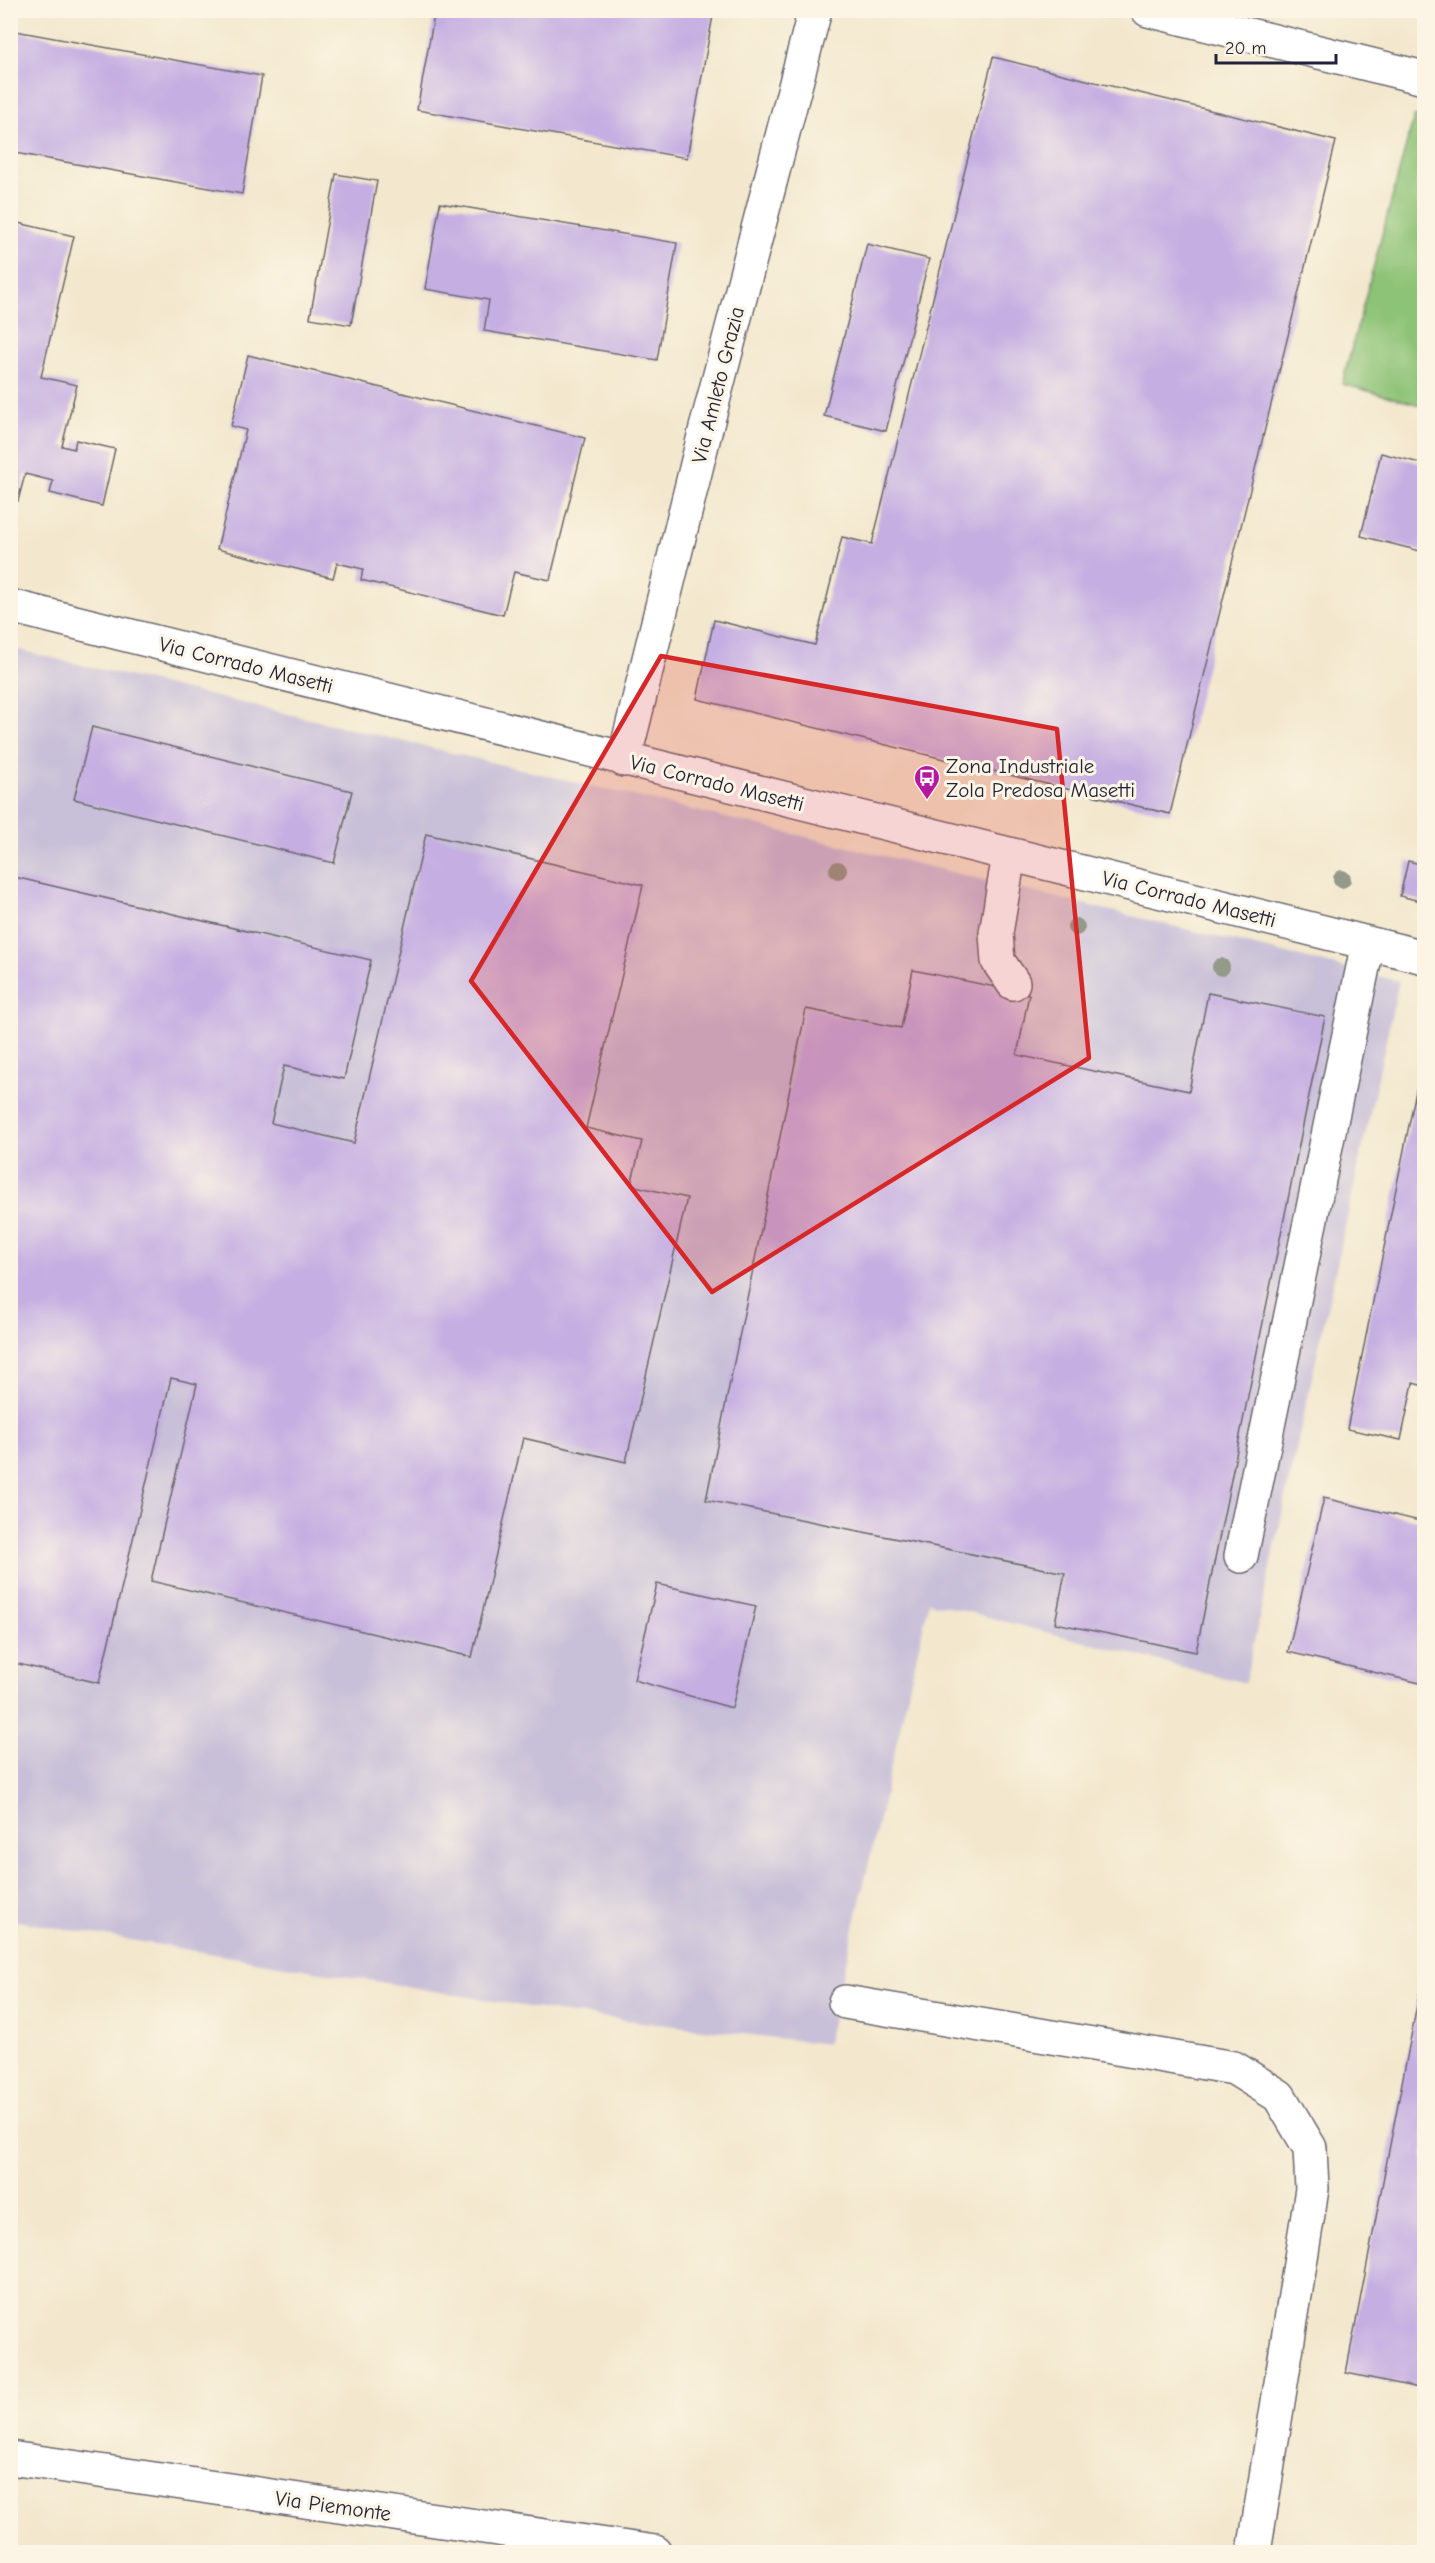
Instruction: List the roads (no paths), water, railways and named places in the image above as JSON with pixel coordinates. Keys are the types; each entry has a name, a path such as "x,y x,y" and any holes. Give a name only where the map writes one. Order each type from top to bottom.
{"street":[{"name":"Via Amleto Grazia","path":"624,759 705,432 815,10"},
{"path":"1148,10 1425,78"},
{"name":"Via Corrado Masetti","path":"10,606 1425,957"},
{"path":"1009,855 996,933 998,961 1012,983"},
{"path":"1241,1556 1368,943"},
{"path":"844,2002 1234,2068 1279,2096 1310,2148 1312,2189 1254,2553"},
{"name":"Via Piemonte","path":"10,2458 656,2553"}],"place":[{"name":"Zona Industriale Zola Predosa Masetti","path":"927,801"}]}
